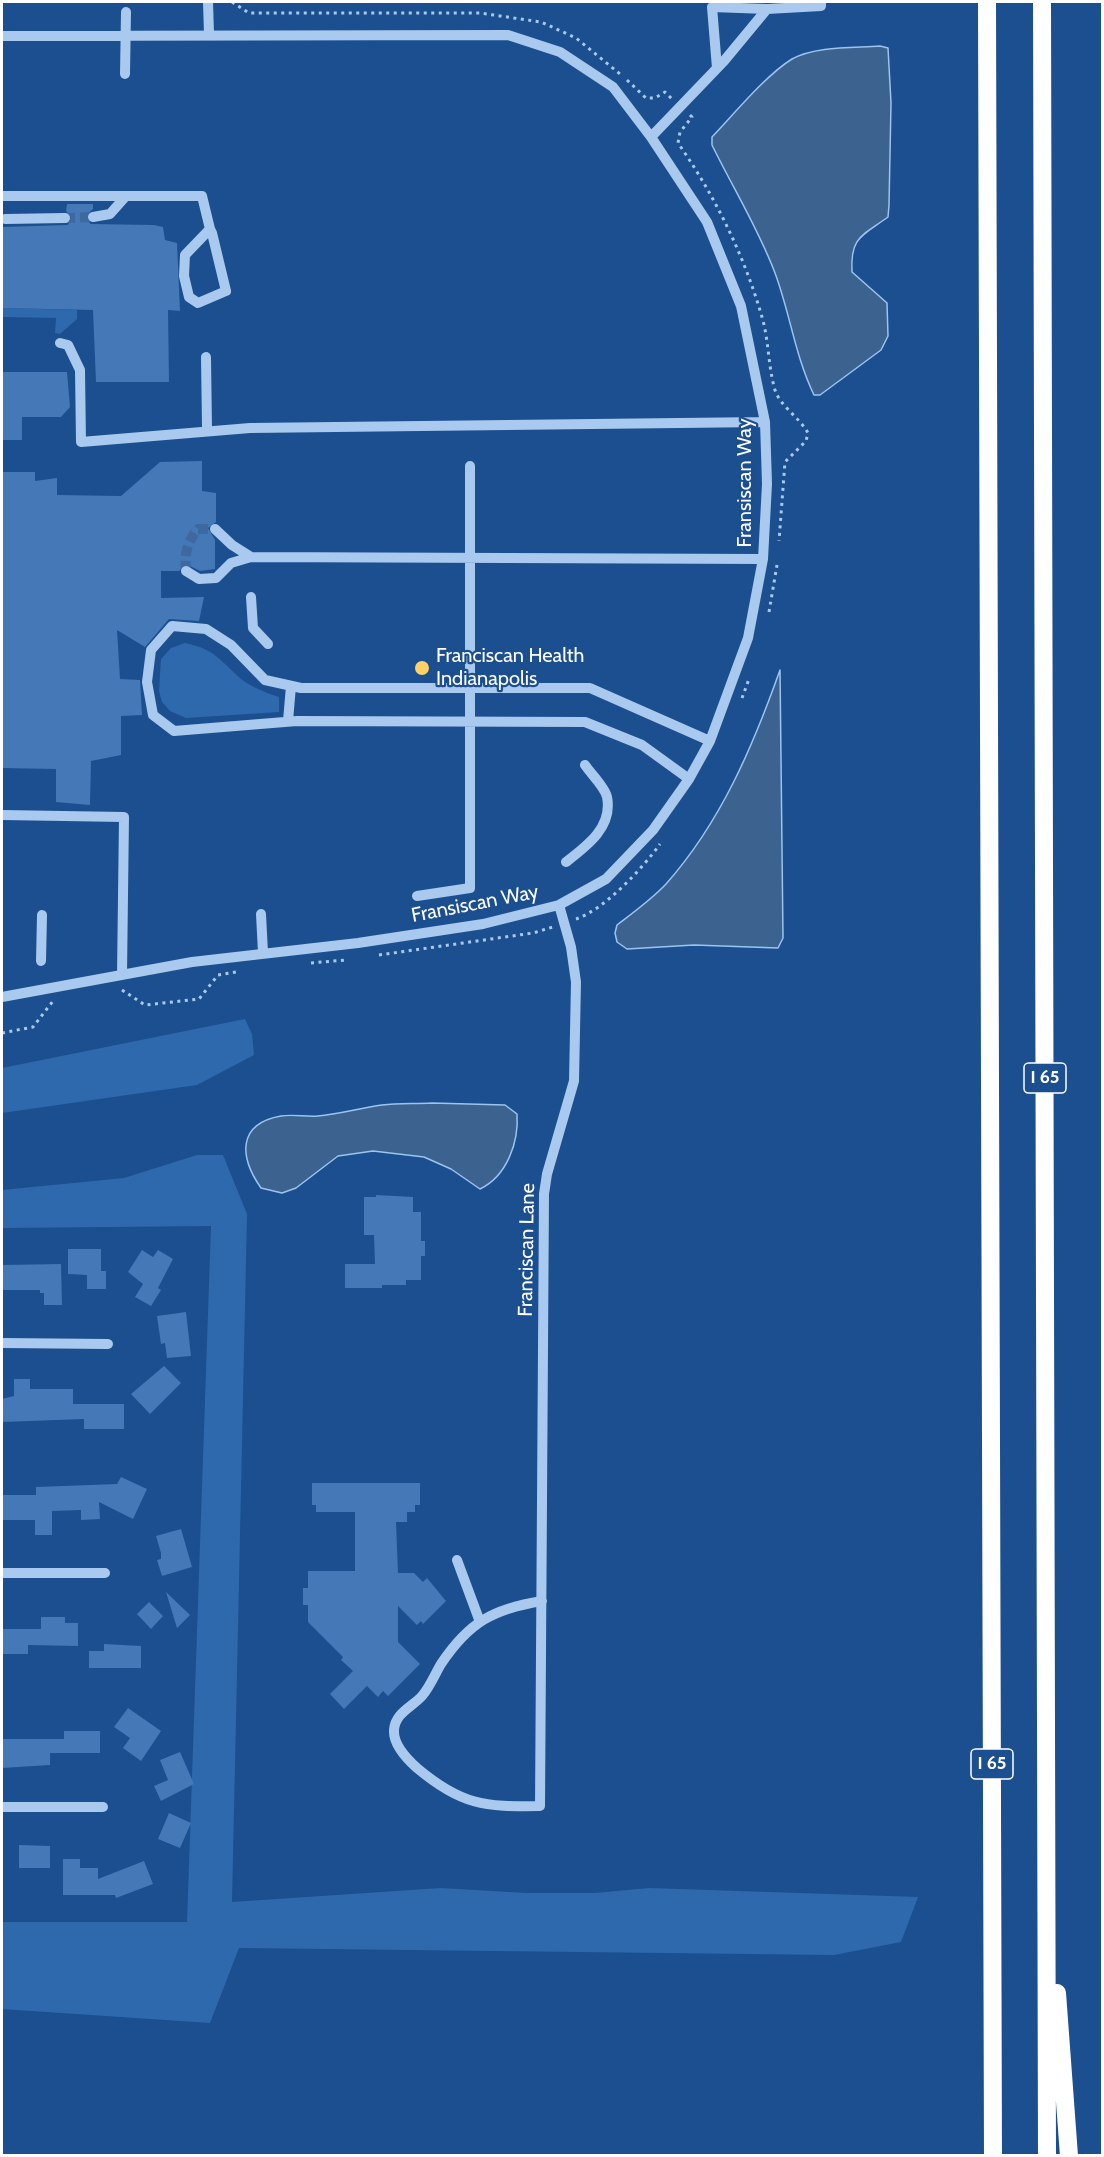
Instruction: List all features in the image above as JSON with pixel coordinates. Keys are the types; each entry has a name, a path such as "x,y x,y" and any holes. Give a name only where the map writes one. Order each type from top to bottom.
{"highway":[{"name":"I 65","path":"987,2 993,2156"},
{"name":"I 65","path":"1042,2 1047,2156"},
{"path":"1046,1838 1069,2156"},
{"path":"983,2156 992,1970"}],"street":[{"path":"208,2 209,34"},
{"path":"717,68 712,7 766,9 821,6 821,2"},
{"path":"651,137 717,68 766,9"},
{"path":"125,74 126,12"},
{"name":"Fransiscan Way","path":"2,36 508,35 560,52 613,87 651,137 707,222 737,295 757,371 765,422 767,484 763,559 748,638 710,741 689,779 653,830 606,879 559,905 483,924 358,943 262,953 2,997"},
{"path":"2,196 202,196 226,291 198,303 189,297 184,276 185,255 210,229"},
{"path":"30,196 31,219"},
{"path":"93,217 110,214 126,196"},
{"path":"5,219 65,218"},
{"path":"60,343 68,345 80,370 81,442 207,429 765,422"},
{"path":"206,357 207,429"},
{"path":"417,896 470,888 472,689 470,466"},
{"path":"215,529 232,545 251,556"},
{"path":"186,571 199,579 216,578 231,563 251,556 763,559"},
{"path":"251,597 253,628 268,644"},
{"path":"689,779 642,745 585,722 288,721 174,731 153,715 147,681 151,651 172,626 206,629 231,645 265,680 291,686 590,688 710,741"},
{"path":"288,721 291,686"},
{"path":"566,862 593,842 607,815 607,795 585,765"},
{"path":"2,815 124,817 122,975"},
{"name":"Franciscan Lane","path":"542,1601 509,1606 480,1622 452,1648 423,1695 398,1717 394,1731 397,1743 408,1760 448,1792 469,1801 498,1807 540,1806 542,1601 544,1194 546,1174 574,1081 576,982 571,947 559,905"},
{"path":"261,914 262,953"},
{"path":"41,961 42,915"},
{"path":"2,1343 108,1344"},
{"path":"457,1560 480,1622"},
{"path":"2,1573 105,1573"},
{"path":"2,1807 103,1807"}],"path":[{"path":"232,2 249,13 480,13 541,22 576,38 646,98 655,98 664,92 692,117 680,132 678,143 711,195 745,269 770,347 775,392 802,421 808,433 806,441 785,462 779,542"},
{"path":"768,614 777,564"},
{"path":"739,707 750,675"}],"shaded area":[{"path":"880,46 888,48 891,103 888,217 860,238 856,244 853,251 852,272 887,303 888,336 881,350 820,395 814,395 802,365 775,273 753,224 712,145 712,137 761,85 792,59 823,50"},
{"path":"2,308 77,310 77,319 60,334 55,333 56,318 2,317"},
{"path":"185,643 210,652 248,684 279,697 279,712 186,718 170,711 162,702 159,691 161,659 171,648"},
{"path":"780,670 783,938 778,948 694,945 627,949 617,942 615,933 617,925 666,884 703,835 747,755"},
{"path":"245,1019 252,1034 254,1055 197,1085 2,1113 2,1068"},
{"path":"432,1103 505,1105 517,1114 516,1136 509,1157 497,1176 480,1189 451,1169 424,1157 373,1151 338,1156 296,1188 282,1193 261,1188 249,1165 246,1144 249,1134 266,1120 286,1115 326,1115 382,1105"},
{"path":"197,1155 223,1155 247,1214 232,1902 441,1888 526,1893 595,1893 649,1888 918,1897 901,1942 834,1955 239,1948 210,2023 2,2009 2,1922 187,1922 211,1226 2,1228 2,1190 124,1178"}],"building":[{"path":"67,204 93,204 93,209 86,215 87,221 91,224 154,225 163,227 165,240 177,243 180,311 168,310 169,382 96,382 93,310 2,308 2,227 68,225 72,217 66,211"},
{"path":"2,372 67,372 70,407 61,417 22,417 22,440 2,440"},
{"path":"202,461 202,491 216,493 216,522 208,528 215,540 215,569 200,571 186,564 179,571 161,571 161,598 204,597 199,621 169,619 145,647 117,630 120,679 140,680 142,715 121,716 121,755 91,761 90,805 56,802 56,769 2,768 2,472 35,472 35,481 57,478 57,495 121,496 160,462"},
{"path":"376,1195 413,1197 413,1212 421,1212 421,1241 425,1241 425,1256 421,1256 421,1280 406,1280 406,1285 382,1285 382,1288 345,1288 345,1264 375,1264 374,1235 364,1235 364,1197 376,1197"},
{"path":"68,1249 101,1249 101,1271 106,1271 106,1289 87,1289 87,1275 68,1274"},
{"path":"142,1250 153,1257 158,1250 173,1259 158,1288 161,1290 151,1306 135,1297 143,1284 128,1272"},
{"path":"61,1264 62,1305 44,1305 44,1293 40,1293 40,1290 2,1290 2,1265"},
{"path":"186,1312 191,1356 167,1358 165,1343 161,1344 157,1316"},
{"path":"164,1366 181,1383 150,1414 131,1394"},
{"path":"14,1379 30,1379 30,1389 73,1389 73,1404 124,1404 124,1429 84,1429 84,1419 2,1422 2,1399 14,1396"},
{"path":"121,1477 147,1489 133,1519 99,1502 100,1519 81,1520 81,1510 52,1511 52,1535 35,1535 35,1520 2,1520 2,1495 36,1495 36,1487 117,1484"},
{"path":"312,1483 420,1483 420,1505 415,1505 415,1512 407,1512 407,1522 396,1522 398,1573 414,1573 423,1582 427,1578 446,1601 423,1624 421,1621 417,1625 398,1606 398,1642 420,1664 388,1696 383,1691 378,1697 367,1686 344,1709 330,1694 353,1671 341,1660 343,1657 308,1622 308,1605 303,1605 303,1588 308,1588 308,1571 355,1571 355,1512 316,1512 316,1505 312,1505"},
{"path":"181,1529 192,1567 162,1576 157,1560 161,1559 161,1553 156,1536"},
{"path":"166,1592 190,1615 177,1628"},
{"path":"149,1602 163,1616 151,1629 137,1614"},
{"path":"41,1617 65,1617 65,1623 78,1623 78,1646 28,1645 28,1654 2,1654 2,1629 41,1629"},
{"path":"104,1644 141,1646 141,1668 89,1668 89,1651 104,1651"},
{"path":"128,1708 161,1731 141,1761 123,1748 130,1738 114,1727"},
{"path":"64,1731 100,1731 100,1753 50,1753 50,1765 2,1768 2,1739 64,1739"},
{"path":"180,1752 194,1784 161,1801 154,1786 168,1780 160,1760"},
{"path":"169,1813 191,1823 180,1848 158,1839"},
{"path":"19,1845 50,1846 50,1868 19,1868"},
{"path":"63,1859 80,1859 80,1868 98,1868 98,1879 144,1861 153,1884 116,1898 115,1895 63,1895"}],"tunnel":[{"path":"65,218 93,217"},
{"path":"186,571 187,548 194,534 198,529 215,529"}],"place":[{"name":"Franciscan Health Indianapolis","path":"422,668"}]}
